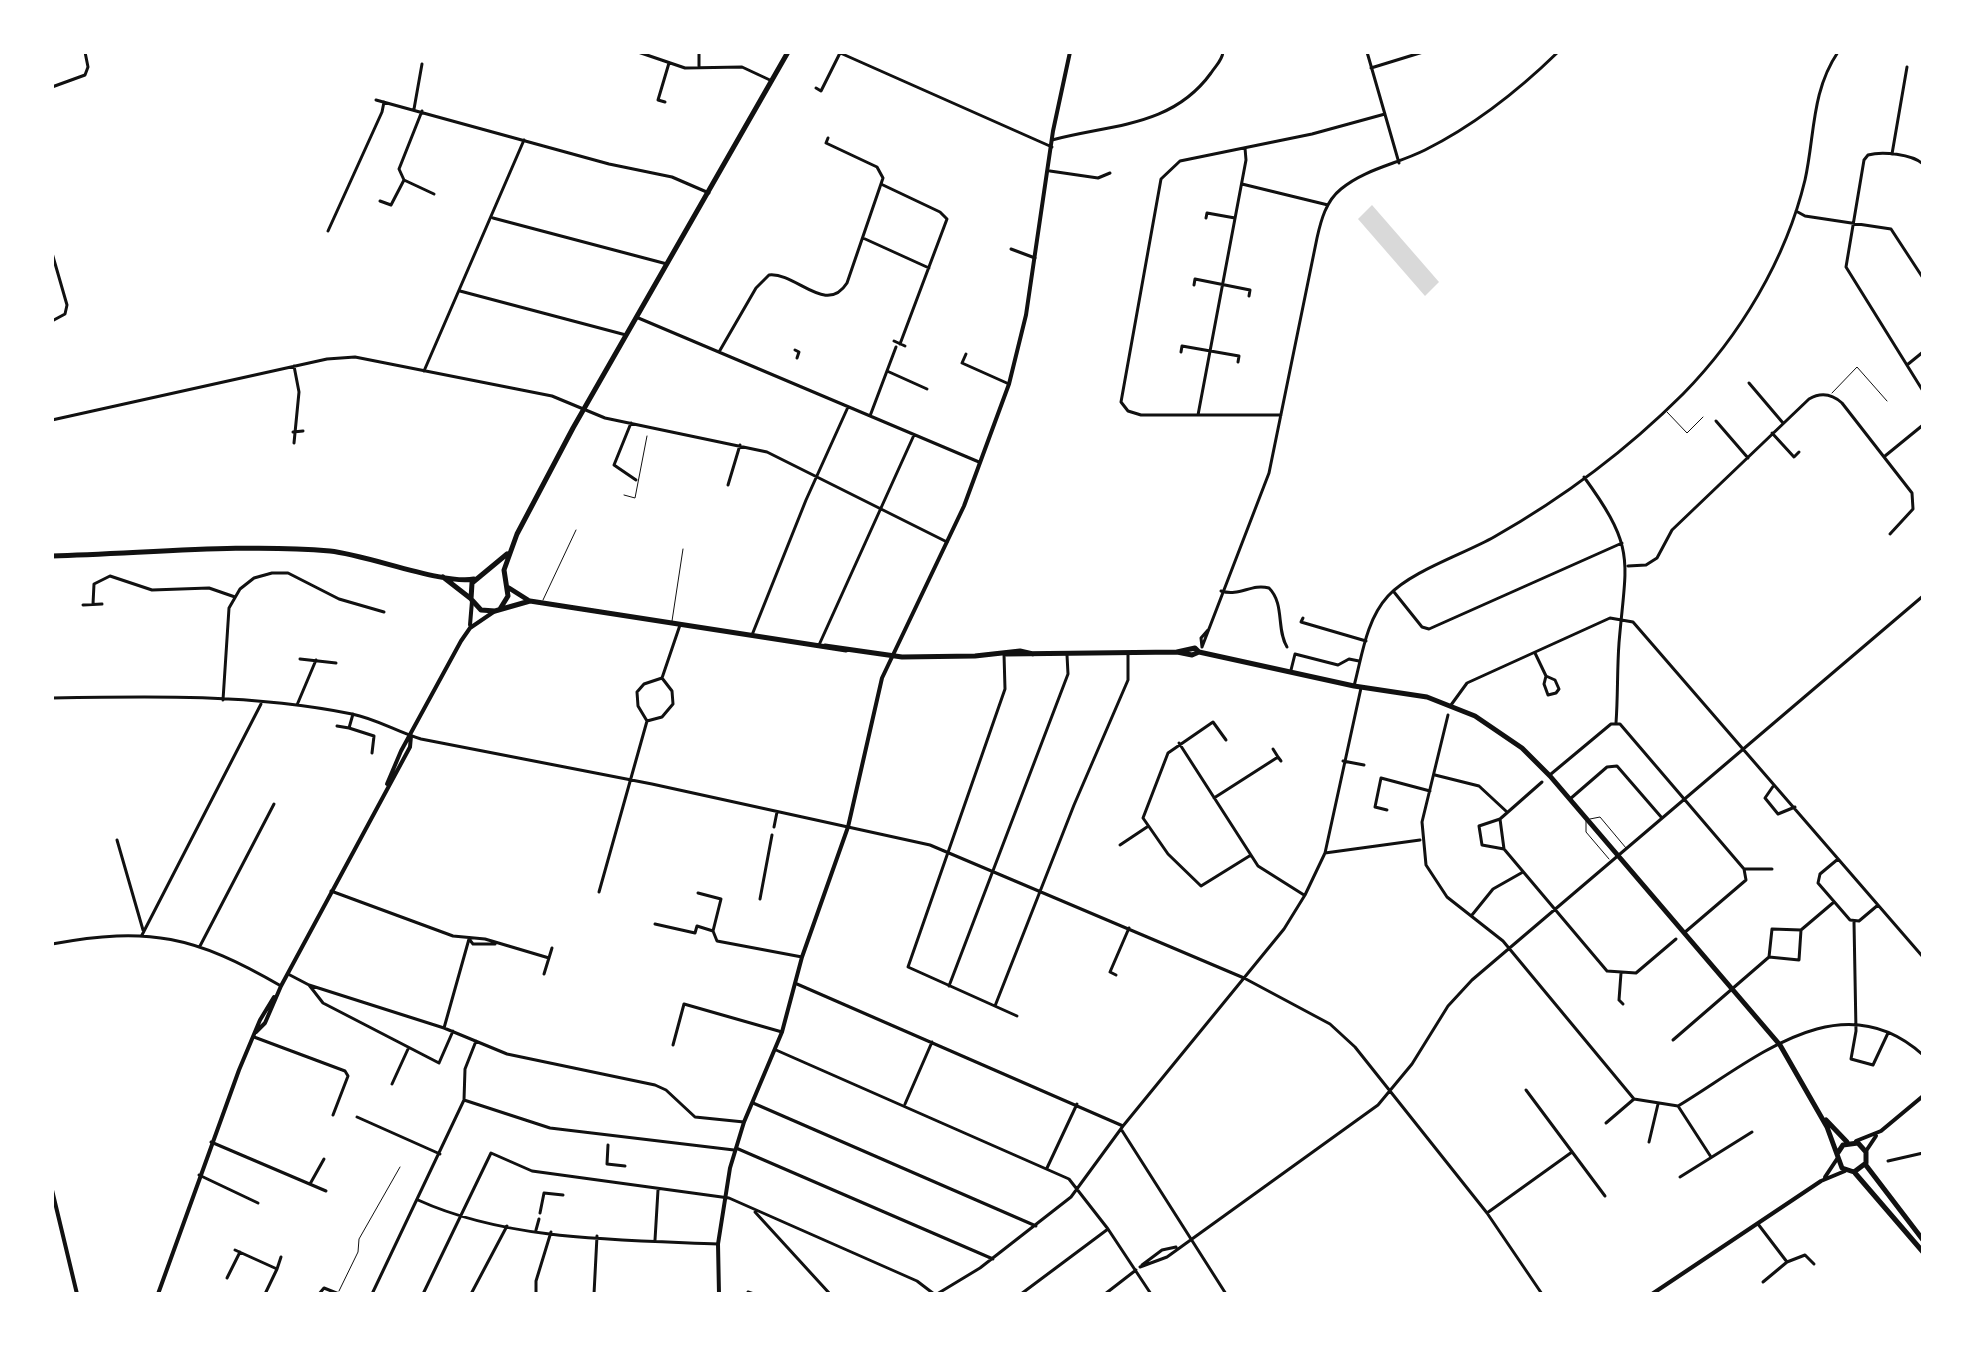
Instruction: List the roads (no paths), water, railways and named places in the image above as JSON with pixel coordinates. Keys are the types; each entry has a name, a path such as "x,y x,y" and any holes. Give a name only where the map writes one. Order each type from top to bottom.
{"highway":[{"path":"497,610 507,600 504,570 510,550 636,317 788,52"},
{"path":"52,556 310,550 357,555 443,577 475,578 510,550"},
{"path":"485,573 496,574 530,601"},
{"path":"443,577 481,610 497,610 530,601 891,656 1177,652 1183,655 1201,650 1358,687 1427,697 1496,729 1550,776 1780,1045 1817,1107 1845,1171 1854,1172 1865,1164"},
{"path":"471,600 470,588 475,578"},
{"path":"1817,1107 1850,1142 1866,1152 1865,1164 1923,1240"},
{"path":"1837,1156 1850,1142"},
{"path":"1854,1172 1923,1252"}],"street":[{"path":"52,87 85,75 88,67 85,52"},
{"path":"638,52 685,68 742,67 772,81"},
{"path":"699,52 699,66"},
{"path":"816,88 823,92 839,52 1052,147"},
{"path":"719,1294 718,1244 723,1197 744,1122 776,1050 802,957 848,827 882,678 947,542 981,463 1009,384 1035,258 1050,171 1052,140 1070,52"},
{"path":"1052,140 1171,109 1192,97 1204,84 1223,52"},
{"path":"1367,52 1399,163"},
{"path":"1371,68 1423,52"},
{"path":"1201,650 1201,638 1208,630 1221,591 1265,488 1319,229 1328,205 1355,179 1399,163 1488,112 1558,52"},
{"path":"423,1294 491,1153 532,1171 723,1197 917,1281 935,1294 993,1259 1036,1226 1078,1188 1122,1128 1247,979 1305,895 1325,853 1366,641 1374,616 1393,591 1497,535 1584,477 1665,410 1698,377 1747,313 1774,265 1796,211 1809,158 1816,100 1838,52"},
{"path":"658,100 669,63"},
{"path":"414,109 422,64"},
{"path":"1892,155 1907,67"},
{"path":"652,98 665,102"},
{"path":"376,100 609,164 672,177 709,193"},
{"path":"328,231 384,102"},
{"path":"380,201 391,205 404,180 399,164 422,111"},
{"path":"1281,415 1133,414 1121,402 1161,179 1180,161 1385,114"},
{"path":"424,371 431,347 493,218 524,140"},
{"path":"719,352 764,278 780,275 818,294 832,296 847,283 883,185 877,167 826,143"},
{"path":"1198,415 1245,148"},
{"path":"1923,164 1918,159 1873,153 1864,160 1847,271 1923,391"},
{"path":"1050,171 1098,178 1110,173"},
{"path":"1098,178 1099,184"},
{"path":"404,180 434,194"},
{"path":"1241,184 1328,205"},
{"path":"870,416 887,371 901,346 946,224 944,214 883,185"},
{"path":"428,191 431,186"},
{"path":"1206,218 1209,207"},
{"path":"1796,211 1805,216 1891,229 1923,278"},
{"path":"1207,213 1235,218"},
{"path":"493,218 668,265"},
{"path":"863,238 929,268"},
{"path":"1011,249 1035,258"},
{"path":"52,253 67,305 65,314 52,321"},
{"path":"1195,279 1250,293 1252,284"},
{"path":"460,291 626,335"},
{"path":"636,317 981,463"},
{"path":"894,341 901,346"},
{"path":"1181,352 1183,343 1239,356"},
{"path":"1238,362 1240,350"},
{"path":"797,358 797,351 805,355"},
{"path":"1907,366 1923,352"},
{"path":"966,354 962,363 1009,384"},
{"path":"52,420 343,356 552,396 596,416 767,452 881,506 947,542"},
{"path":"294,366 299,392 294,443"},
{"path":"887,371 927,389"},
{"path":"788,381 790,374"},
{"path":"1749,383 1783,423"},
{"path":"1628,566 1646,565 1657,558 1672,530 1814,396 1831,396 1842,403 1912,493 1915,502 1909,517 1890,534"},
{"path":"752,635 848,407"},
{"path":"1716,421 1748,458"},
{"path":"631,423 614,465 636,480"},
{"path":"1885,456 1923,425"},
{"path":"293,432 303,431"},
{"path":"1772,433 1794,457 1799,452"},
{"path":"822,646 914,435"},
{"path":"728,485 740,445"},
{"path":"1584,477 1611,514 1628,566 1619,640 1616,723 1744,869 1746,880 1684,933"},
{"path":"1393,591 1422,627 1429,629 1622,543"},
{"path":"223,700 227,616 235,597 254,578 288,573 339,599 384,612"},
{"path":"93,604 94,584 110,576 152,590 209,588 235,597"},
{"path":"1221,591 1236,595 1255,587 1269,588 1275,596 1279,631 1287,647"},
{"path":"1139,1268 1158,1262 1337,1136 1389,1094 1448,1006 1508,948 1923,596"},
{"path":"158,1294 211,1142 255,1034 265,1023 279,989 410,747 411,736 470,628 471,600"},
{"path":"83,605 102,604"},
{"path":"470,628 497,610"},
{"path":"1450,707 1467,683 1610,618 1623,618 1640,627 1923,957"},
{"path":"1300,628 1302,620 1366,641"},
{"path":"662,678 680,625"},
{"path":"1284,642 1290,638"},
{"path":"995,1006 1039,891 1128,680 1128,653"},
{"path":"1535,653 1546,676 1544,684 1548,695 1556,693 1559,689 1555,680 1546,676"},
{"path":"1005,654 1005,689 951,852 908,967 1017,1016"},
{"path":"949,986 1068,674 1067,654"},
{"path":"1291,670 1292,654 1338,665 1349,659 1361,661"},
{"path":"300,659 336,663"},
{"path":"297,705 316,660"},
{"path":"647,721 662,717 673,704 672,691 662,678"},
{"path":"599,892 647,721 638,706 637,692 644,684 662,678"},
{"path":"52,698 261,702 353,714 381,721 411,736 631,780 951,852 1247,979 1330,1024 1355,1047 1389,1094 1487,1213 1542,1294"},
{"path":"142,932 261,702"},
{"path":"349,728 353,714"},
{"path":"1448,715 1422,840 1426,865 1454,904 1472,915 1508,948 1634,1099 1678,1106 1780,1045 1823,1025 1856,1024 1888,1032 1923,1055"},
{"path":"1209,716 1226,740"},
{"path":"1213,722 1168,753 1142,814 1168,854 1201,886 1251,855"},
{"path":"1550,776 1616,723"},
{"path":"337,726 374,736 372,753"},
{"path":"1179,743 1264,871 1305,895"},
{"path":"1214,798 1280,759 1273,749"},
{"path":"1343,761 1364,765"},
{"path":"1570,799 1607,767 1617,766 1662,818"},
{"path":"1435,775 1479,786 1508,813"},
{"path":"1387,810 1375,807 1381,778 1430,791"},
{"path":"1504,849 1482,845 1479,826 1500,819 1542,782"},
{"path":"1775,784 1765,798 1772,807 1781,815 1795,807"},
{"path":"200,946 274,804"},
{"path":"774,827 777,812"},
{"path":"1500,819 1504,849 1607,971 1636,973 1676,939"},
{"path":"1129,849 1122,843 1148,826"},
{"path":"760,899 772,835"},
{"path":"117,840 142,932"},
{"path":"1325,853 1422,840"},
{"path":"1838,858 1818,879 1834,902 1854,922 1856,1024 1851,1059 1873,1065 1888,1032"},
{"path":"1744,869 1772,869"},
{"path":"1472,915 1493,889 1523,872"},
{"path":"331,891 469,939 549,958"},
{"path":"698,893 721,899 713,931 717,941 802,957"},
{"path":"1673,1040 1769,957 1772,929 1801,930 1834,902"},
{"path":"1854,922 1878,905"},
{"path":"655,924 695,933 697,926 713,931"},
{"path":"1110,972 1129,928"},
{"path":"1769,957 1799,960 1801,930"},
{"path":"52,944 109,933 142,932 200,946 279,989"},
{"path":"444,1028 469,939"},
{"path":"544,974 552,948"},
{"path":"1103,970 1116,975"},
{"path":"1613,1004 1621,1002 1621,973"},
{"path":"288,974 309,985 453,1031 514,1056 638,1080 666,1090 695,1117 744,1122"},
{"path":"796,984 1077,1104 1122,1128 1226,1294"},
{"path":"309,985 323,1003 439,1063 453,1031"},
{"path":"673,1045 684,1004 782,1032"},
{"path":"255,1034 345,1071 348,1076 333,1115"},
{"path":"372,1294 464,1100 465,1069 476,1040"},
{"path":"905,1104 932,1042"},
{"path":"392,1084 408,1049"},
{"path":"776,1050 1047,1168 1078,1188 1139,1268 1151,1294"},
{"path":"1526,1090 1605,1196"},
{"path":"1866,1152 1869,1143 1881,1131 1923,1096"},
{"path":"1606,1123 1634,1099"},
{"path":"464,1100 550,1128 736,1149 993,1259"},
{"path":"753,1103 1036,1226"},
{"path":"1047,1168 1077,1104"},
{"path":"1649,1142 1658,1104"},
{"path":"1678,1106 1711,1157"},
{"path":"357,1117 440,1154"},
{"path":"1850,1142 1881,1131"},
{"path":"1680,1177 1752,1132"},
{"path":"211,1142 326,1191"},
{"path":"607,1164 608,1145"},
{"path":"1487,1213 1572,1152"},
{"path":"1888,1161 1923,1153"},
{"path":"1821,1181 1837,1156"},
{"path":"310,1184 324,1159"},
{"path":"599,1163 625,1166"},
{"path":"1652,1294 1821,1181 1845,1171"},
{"path":"199,1175 258,1203"},
{"path":"52,1190 77,1294"},
{"path":"655,1240 658,1190"},
{"path":"537,1193 563,1195"},
{"path":"540,1213 544,1193"},
{"path":"418,1200 459,1218 507,1226 718,1244"},
{"path":"755,1212 830,1294"},
{"path":"536,1230 539,1219"},
{"path":"1758,1224 1787,1262"},
{"path":"471,1294 507,1226"},
{"path":"1021,1294 1108,1229"},
{"path":"536,1294 536,1281 551,1232"},
{"path":"594,1294 597,1236"},
{"path":"1105,1294 1153,1255 1176,1247"},
{"path":"235,1250 277,1269"},
{"path":"227,1278 240,1252"},
{"path":"1763,1282 1787,1262 1805,1255 1814,1264"},
{"path":"265,1294 281,1257"},
{"path":"319,1294 324,1288 338,1294"},
{"path":"748,1292 754,1294"}],"lane":[{"path":"1831,396 1857,367 1887,401"},
{"path":"1665,410 1687,433 1703,417"},
{"path":"624,495 635,498 636,480 647,436"},
{"path":"541,603 576,530"},
{"path":"671,624 683,549"},
{"path":"1611,861 1586,832 1587,819 1600,817 1626,848"},
{"path":"338,1294 358,1252 359,1239 400,1167"}]}
